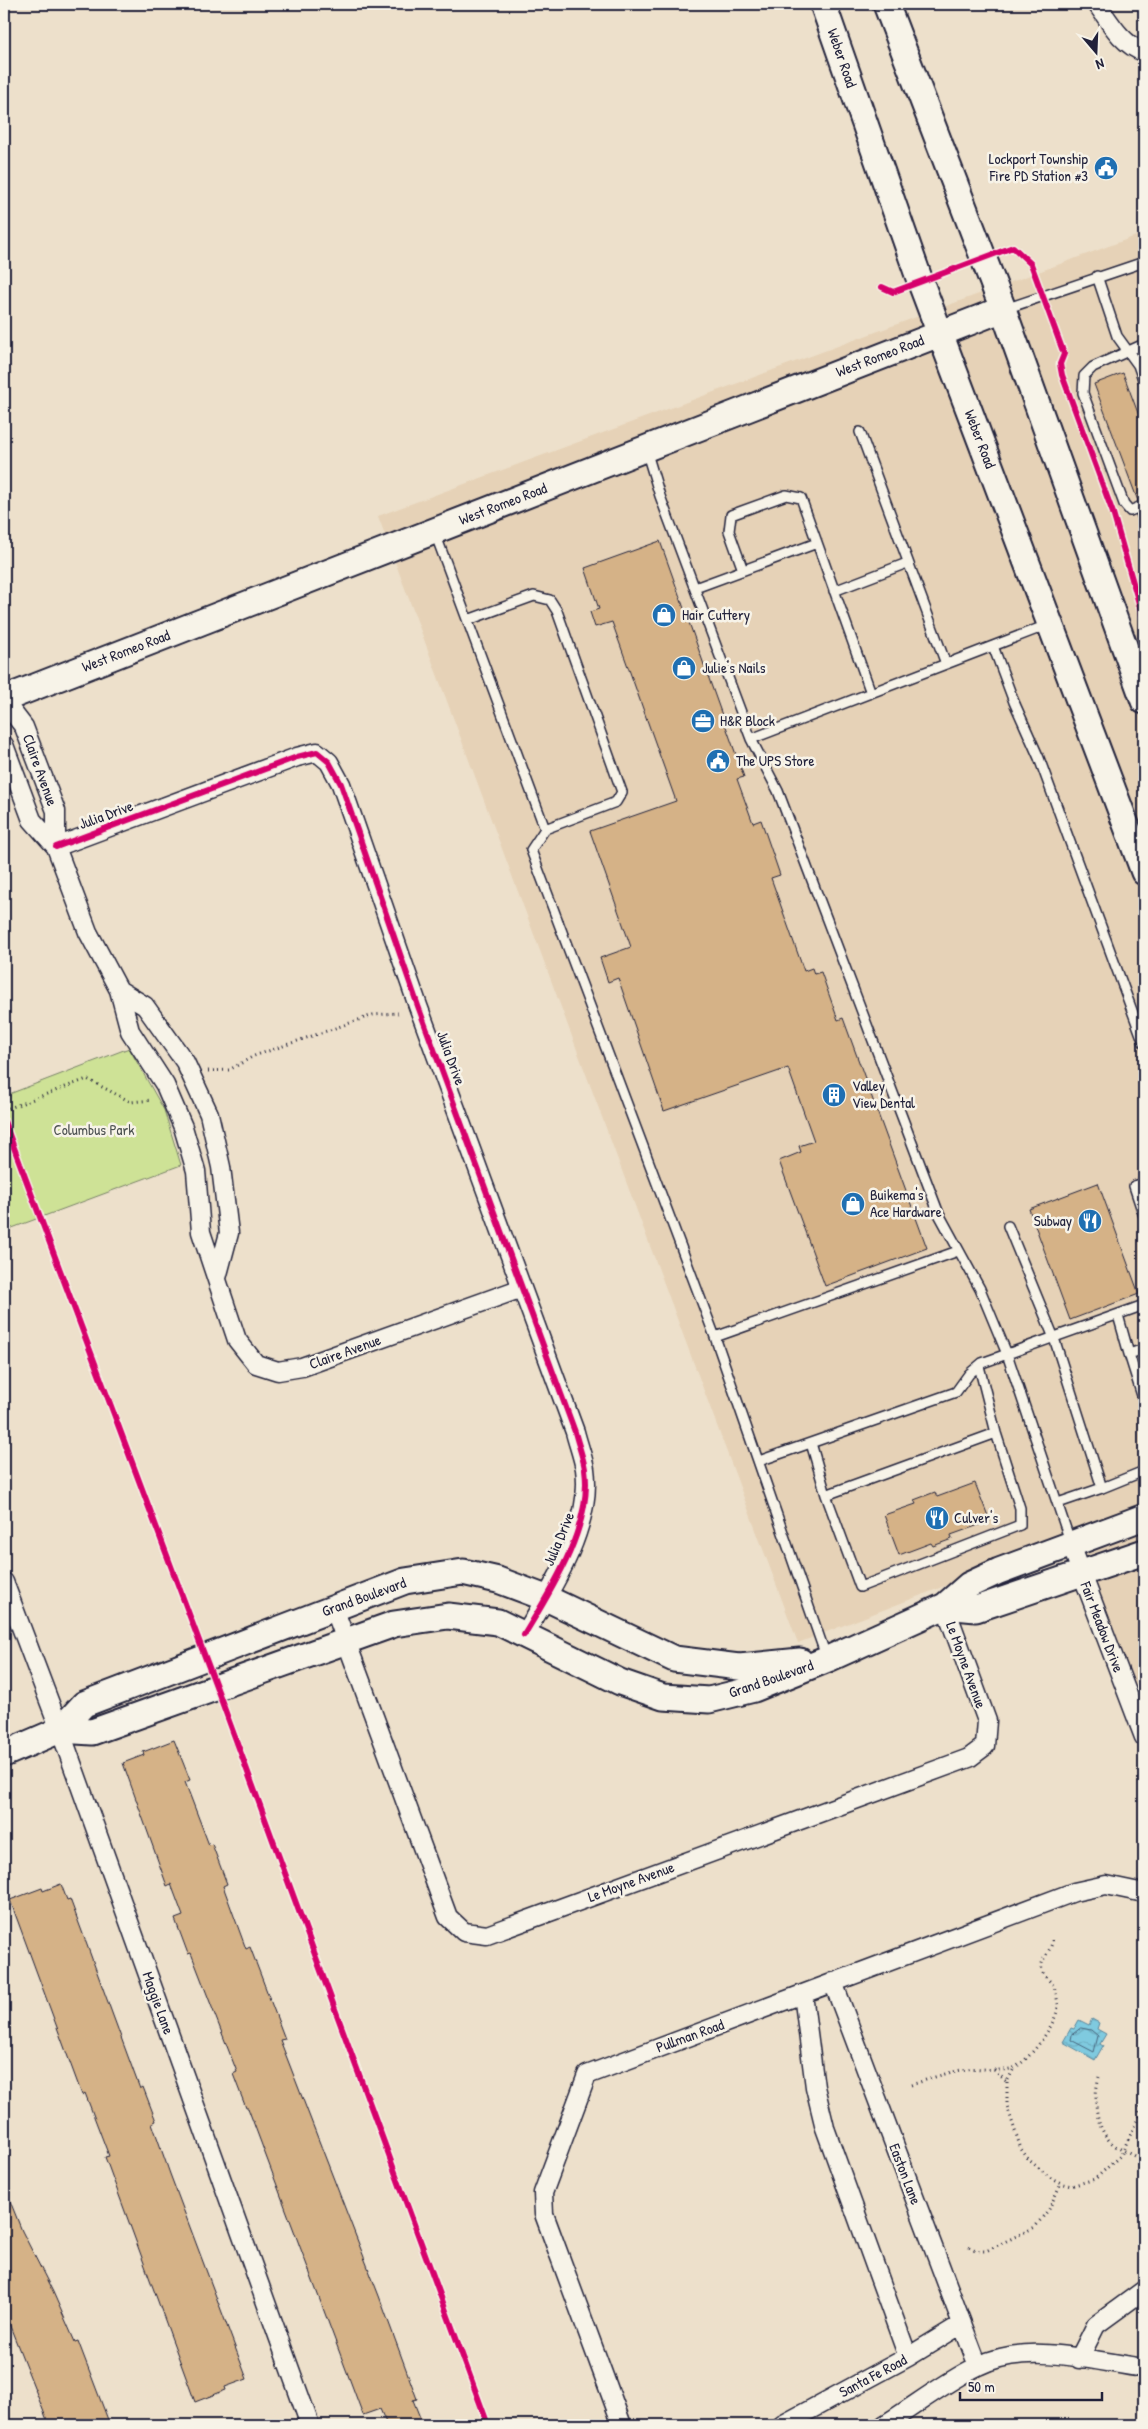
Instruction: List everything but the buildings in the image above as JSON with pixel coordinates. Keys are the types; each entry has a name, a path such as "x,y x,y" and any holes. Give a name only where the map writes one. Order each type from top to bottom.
{"main road":[{"name":"Weber Road","path":"822,4 940,333 1144,872"},
{"path":"886,4 1003,309 1144,701"},
{"name":"West Romeo Road","path":"4,700 1003,309"},
{"name":"Grand Boulevard","path":"60,1730 92,1732 394,1624 448,1616 498,1622 620,1682 663,1697 709,1700 754,1689 828,1659 945,1606 969,1586 999,1571 1144,1517"},
{"name":"Grand Boulevard","path":"945,1606 976,1609 1144,1552"},
{"name":"Grand Boulevard","path":"4,1754 60,1730 84,1704 405,1581 463,1572 498,1580 546,1598 674,1659 739,1667 828,1659"}],"street":[{"path":"1097,4 1120,36 1138,50 1144,52"},
{"name":"Claire Avenue","path":"4,700 24,727 56,811 56,847 88,932 119,990 130,1031 165,1085 183,1127 196,1171 201,1232 218,1278 237,1340 256,1364 278,1371 302,1367 522,1288"},
{"name":"Claire Avenue","path":"4,745 32,820 56,847"},
{"name":"Julia Drive","path":"56,847 297,757 317,752 329,762 341,784 418,1006 575,1432 585,1470 584,1513 546,1598 524,1635"},
{"path":"119,990 145,1006 185,1062 210,1114 222,1167 229,1233 218,1278"},
{"name":"Fair Meadow Drive","path":"1071,1544 1144,1737"},
{"name":"Maggie Lane","path":"4,1582 60,1730 310,2425"},
{"name":"Le Moyne Avenue","path":"334,1608 448,1916 464,1932 487,1935 969,1758 984,1746 987,1721 945,1606"},
{"name":"Pullman Road","path":"622,2425 544,2214 544,2193 587,2075 1074,1892 1106,1885 1144,1893"},
{"name":"Easton Lane","path":"833,1982 978,2366"},
{"path":"803,1994 815,2087 825,2128 908,2358"},
{"path":"1079,2359 1096,2325 1144,2290"},
{"name":"Santa Fe Road","path":"782,2425 908,2358 962,2324"},
{"path":"884,2425 978,2366 1013,2356 1038,2354 1144,2368"}],"lane":[{"path":"1003,309 1096,276 1144,262"},
{"path":"1096,276 1117,336 1138,365 1144,382"},
{"path":"1144,344 1093,367 1084,376 1083,393 1124,504 1130,511 1142,506 1144,521"},
{"path":"860,432 946,664"},
{"path":"646,448 660,496 751,739 778,791 938,1214 980,1289 1007,1354 1071,1544"},
{"path":"742,570 729,531 731,515 786,495 801,498 871,693"},
{"path":"434,531 545,829"},
{"path":"694,588 817,543"},
{"path":"834,591 907,563"},
{"path":"468,620 534,596 550,600 557,611 622,792 616,802 545,829 532,850 760,1461 828,1659"},
{"path":"751,739 1050,624"},
{"path":"993,646 1014,702 1040,758 1144,1043"},
{"path":"1144,1183 1134,1186 1144,1216"},
{"path":"1008,1226 1054,1338 1102,1488"},
{"path":"714,1337 958,1251"},
{"path":"760,1461 956,1392 969,1374 979,1366 1007,1354 1144,1305"},
{"path":"1118,1315 1144,1402"},
{"path":"1129,1354 1144,1348"},
{"path":"812,1443 826,1495 860,1587 1020,1525 1020,1508 996,1432 979,1366"},
{"path":"826,1495 996,1432"},
{"path":"1058,1503 1144,1471"}],"path":[{"path":"1052,1938 1053,1943 1042,1962 1042,1970 1046,1979 1054,1986 1058,2007 1056,2018 1041,2041 1014,2068 1007,2082 1008,2106 1020,2149 1029,2160 1061,2183 1072,2186 1095,2179 1105,2172 1124,2150 1139,2116 1144,2075"},
{"path":"911,2085 959,2071 981,2068 994,2070 1014,2068"},
{"path":"994,2070 1007,2082"},
{"path":"1099,2077 1096,2092 1098,2118 1103,2131 1112,2144 1144,2162"},
{"path":"968,2247 978,2251 986,2250 1035,2227 1043,2220 1061,2183"}],"shaded area":[{"path":"1144,233 1144,1723 1076,1535 798,1643 378,516"}],"green space":[{"name":"Columbus Park","path":"129,1048 164,1110 181,1165 4,1231 4,1096"}],"water":[{"path":"1092,2019 1099,2023 1097,2029 1106,2034 1100,2044 1103,2046 1095,2060 1063,2042 1071,2028 1074,2029 1079,2020 1089,2025"}],"cycle path":[{"path":"882,287 893,292 1013,247 1031,264 1064,354 1060,364 1062,375 1113,513 1144,621"},
{"path":"56,847 297,757 317,752 329,762 341,784 418,1006 575,1432 584,1464 586,1490 577,1534 558,1577 524,1635"},
{"path":"4,1121 222,1702 488,2425"}],"place":[{"name":"Lockport Township Fire PD Station #3","path":"1106,168"},
{"name":"Hair Cuttery","path":"664,615"},
{"name":"Julie's Nails","path":"684,668"},
{"name":"H&R Block","path":"703,721"},
{"name":"The UPS Store","path":"718,761"},
{"name":"Valley View Dental","path":"834,1095"},
{"name":"Buikema's Ace Hardware","path":"853,1204"},
{"name":"Subway","path":"1090,1221"},
{"name":"Culver's","path":"937,1518"}]}
